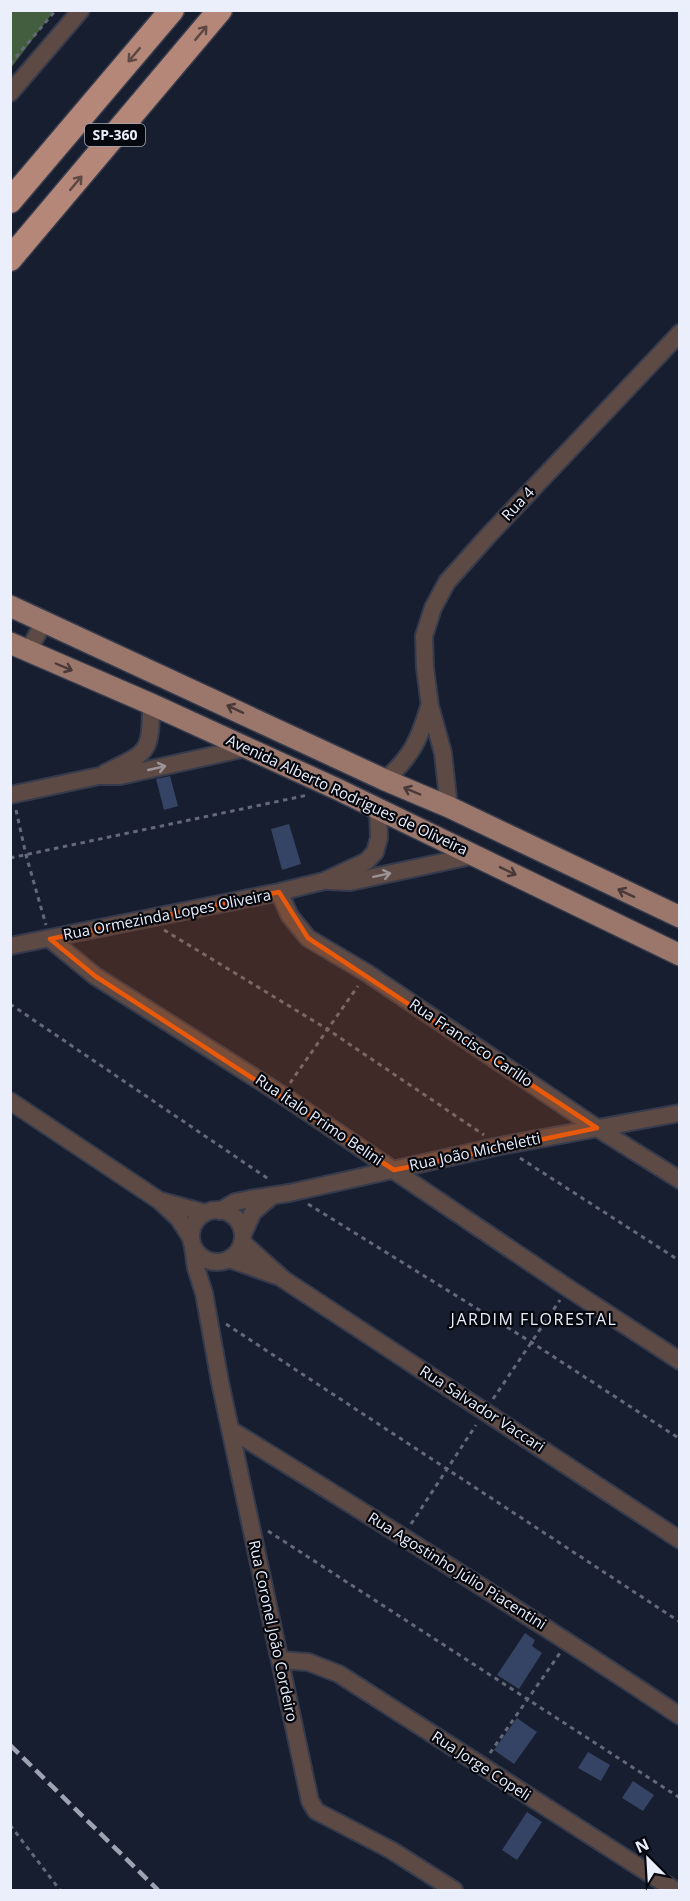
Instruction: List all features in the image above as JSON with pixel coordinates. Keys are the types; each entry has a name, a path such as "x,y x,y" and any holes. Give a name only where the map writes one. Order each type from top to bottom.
{"highway":[{"name":"SP-360","path":"10,201 172,10"},
{"name":"SP-360","path":"10,259 220,10"},
{"path":"10,274 50,213"}],"main road":[{"name":"Avenida Alberto Rodrigues de Oliveira","path":"10,606 385,780 449,807 680,917"},
{"name":"Avenida Alberto Rodrigues de Oliveira","path":"19,647 337,789 680,955"}],"street":[{"path":"10,93 81,10"},
{"name":"Rua 4","path":"449,807 443,753 430,706 425,668 424,636 433,608 447,582 680,333"},
{"path":"19,647 45,622"},
{"path":"99,776 140,756 147,747 151,704"},
{"name":"Rua 4","path":"385,780 414,748 430,706"},
{"path":"12,794 99,776 120,776 246,748"},
{"name":"Rua Ormezinda Lopes Oliveira","path":"10,946 324,881 368,861 375,852 379,838 378,809"},
{"name":"Rua Ormezinda Lopes Oliveira","path":"324,881 350,882 476,855"},
{"name":"Rua Francisco Carillo","path":"279,892 290,915 308,938 367,973 597,1128 680,1180"},
{"name":"Rua Ítalo Primo Belini","path":"50,939 95,976 282,1095 680,1361"},
{"path":"10,1101 160,1201 179,1219 204,1259 213,1262 225,1260"},
{"name":"Rua João Micheletti","path":"213,1212 235,1202 289,1193 500,1146 680,1113"},
{"path":"204,1293 215,1269 237,1252 253,1212 272,1196"},
{"path":"160,1201 236,1218 242,1238"},
{"path":"192,1242 194,1224 213,1212"},
{"name":"Rua Salvador Vaccari","path":"242,1238 283,1279 680,1540"},
{"name":"Rua Coronel João Cordeiro","path":"192,1242 310,1802 316,1811 391,1850 454,1890"},
{"name":"Rua Salvador Vaccari","path":"225,1260 283,1279"},
{"name":"Rua Agostinho Júlio Piacentini","path":"231,1430 568,1641 680,1716"},
{"name":"Rua Jorge Copeli","path":"280,1660 308,1662 339,1674 675,1890"}],"path":[{"path":"10,64 56,10"},
{"path":"10,858 337,789"},
{"path":"12,794 26,855 50,939"},
{"path":"146,919 327,1029 500,1146 680,1261"},
{"path":"282,1095 367,973"},
{"path":"10,1004 289,1193 531,1342 680,1440"},
{"path":"403,1536 568,1288"},
{"path":"207,1312 680,1622"},
{"path":"250,1519 527,1701 680,1798"},
{"path":"481,1767 568,1641"},
{"path":"10,1825 60,1890"}],"highlighted area":[{"path":"279,892 308,938 597,1128 394,1170 95,976 50,939"}],"green space":[{"path":"10,11 54,11 11,68"}],"building":[{"path":"170,776 178,806 164,810 156,779"},
{"path":"289,824 301,864 282,870 271,829"},
{"path":"525,1633 535,1640 532,1646 542,1653 519,1689 497,1675"},
{"path":"517,1718 537,1732 514,1764 494,1750"},
{"path":"588,1752 610,1765 601,1781 578,1768"},
{"path":"633,1781 654,1795 643,1811 622,1798"},
{"path":"527,1812 542,1822 517,1860 502,1850"}],"railway":[{"path":"10,1745 158,1890"}],"district":[{"name":"JARDIM FLORESTAL","path":"534,1319"}]}
